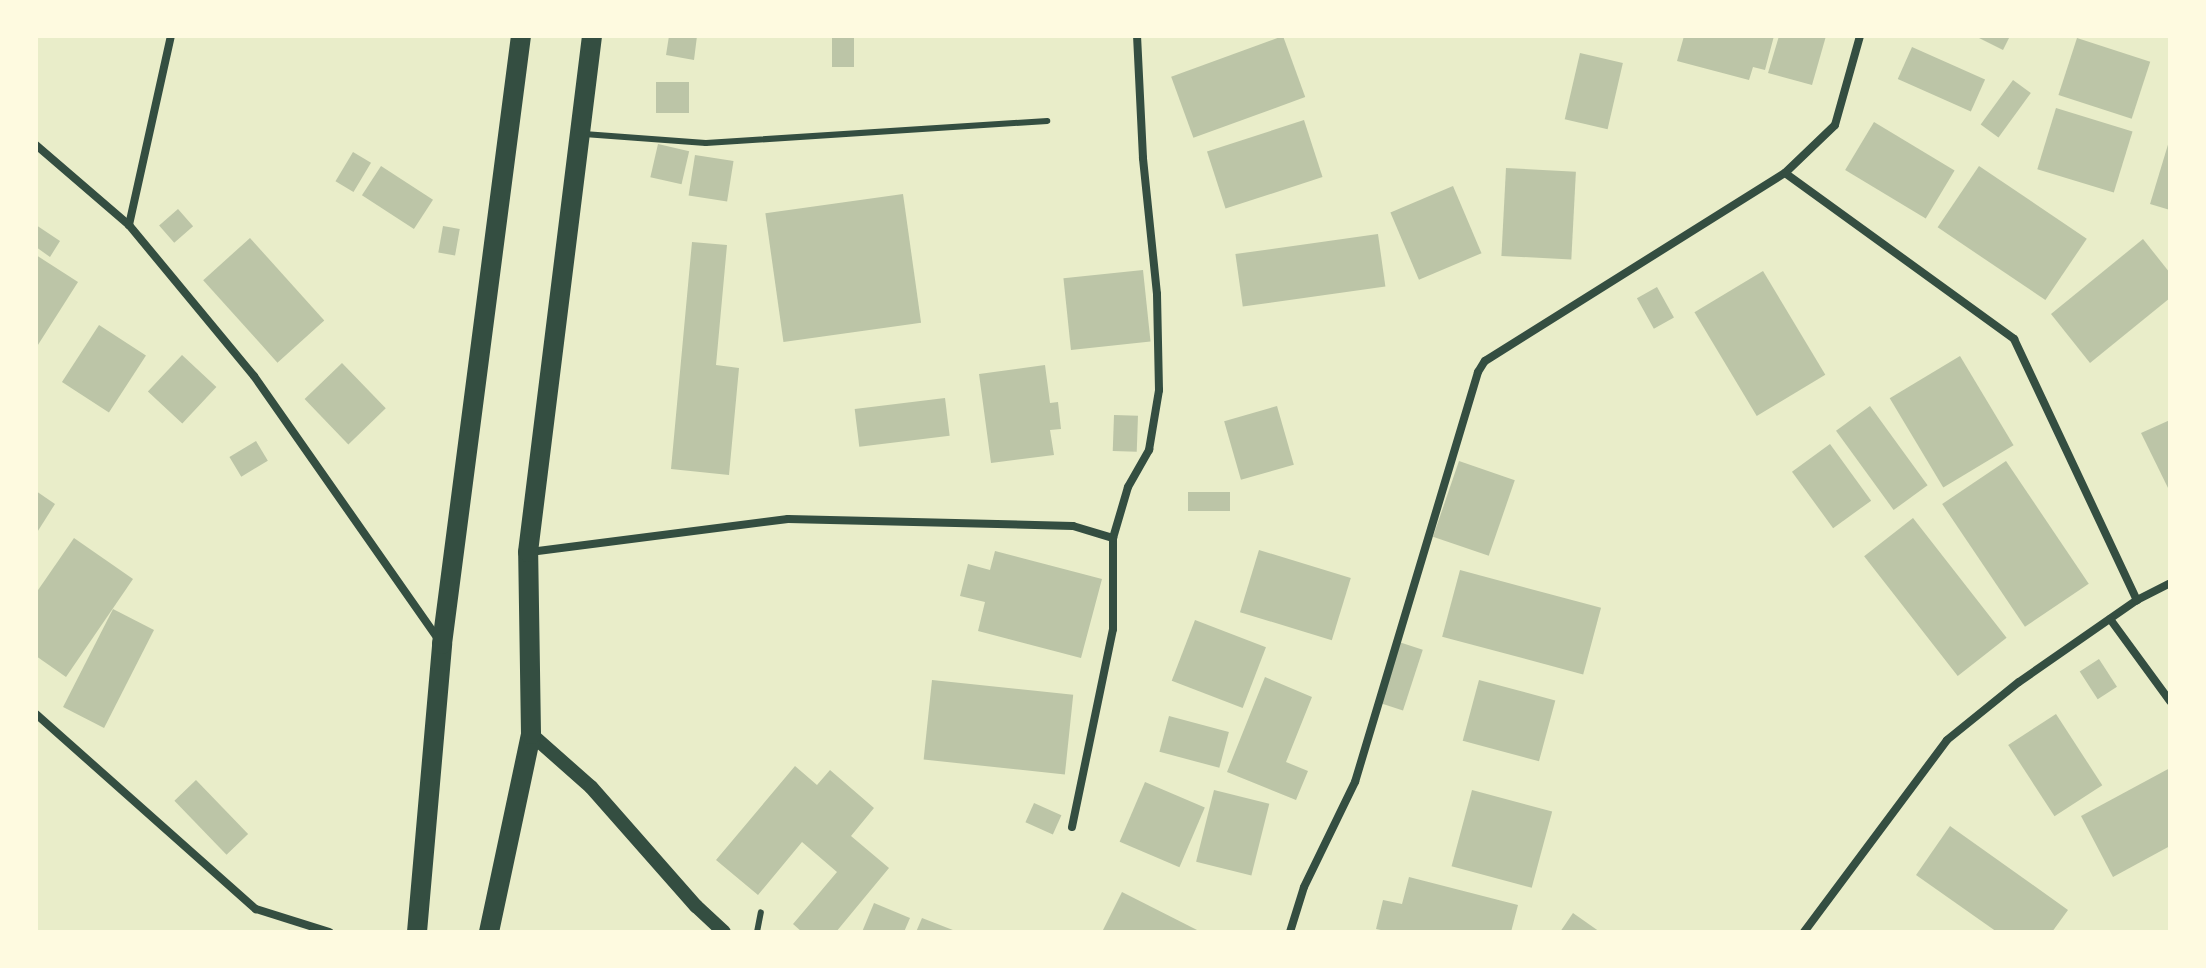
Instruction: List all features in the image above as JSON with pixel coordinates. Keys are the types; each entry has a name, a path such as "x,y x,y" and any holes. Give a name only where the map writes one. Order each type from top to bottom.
{"main road":[{"path":"417,932 442,644 521,36"},
{"path":"489,932 531,734 528,552 592,36"}],"street":[{"path":"129,225 171,36"},
{"path":"1072,827 1113,629 1113,538 1128,487 1149,450 1159,390 1157,294 1143,158 1137,36"},
{"path":"1290,932 1304,887 1355,782 1478,372 1485,361 1785,173 1835,125 1860,36"},
{"path":"36,145 129,225 254,376 442,644"},
{"path":"1785,173 2014,339 2137,600"},
{"path":"528,552 788,519 1073,526 1113,538"},
{"path":"1804,932 1947,740 2019,682 2137,600 2170,583"},
{"path":"2110,619 2170,701"},
{"path":"36,714 256,909 329,932"},
{"path":"531,734 591,787 696,906 724,932"}],"lane":[{"path":"580,134 706,143 1047,121"},
{"path":"757,932 761,912"}],"building":[{"path":"669,36 697,36 694,60 666,55"},
{"path":"832,36 854,36 854,67 832,67"},
{"path":"1283,36 1305,97 1193,138 1171,77"},
{"path":"1684,36 1774,36 1765,70 1753,67 1749,80 1677,61"},
{"path":"1779,36 1826,36 1812,85 1768,73"},
{"path":"1975,36 2010,36 2003,50"},
{"path":"2077,38 2150,62 2132,119 2058,95"},
{"path":"1912,47 1985,80 1971,112 1898,79"},
{"path":"1580,53 1623,63 1608,129 1565,119"},
{"path":"2013,80 2031,93 1998,137 1981,124"},
{"path":"656,82 689,82 689,113 656,113"},
{"path":"2056,108 2133,131 2114,193 2037,169"},
{"path":"1304,120 1323,177 1226,209 1207,152"},
{"path":"1874,122 1955,170 1926,218 1845,170"},
{"path":"2170,138 2170,210 2150,204"},
{"path":"658,144 689,151 682,184 650,177"},
{"path":"353,152 371,163 353,192 335,181"},
{"path":"695,155 734,161 727,202 689,195"},
{"path":"381,166 433,200 414,229 362,195"},
{"path":"1979,166 2087,239 2045,300 1938,227"},
{"path":"1506,168 1576,172 1571,260 1501,256"},
{"path":"1453,186 1482,253 1419,280 1390,213"},
{"path":"903,194 921,323 783,342 765,213"},
{"path":"178,209 193,226 174,243 159,225"},
{"path":"36,225 60,241 50,257 36,247"},
{"path":"443,226 460,229 455,256 438,253"},
{"path":"1378,234 1385,286 1243,307 1235,254"},
{"path":"250,238 324,320 277,363 203,280"},
{"path":"2143,239 2170,273 2170,298 2090,363 2051,314"},
{"path":"692,242 727,245 716,365 739,368 729,475 671,469"},
{"path":"36,255 78,282 36,348"},
{"path":"1143,270 1151,342 1071,350 1063,278"},
{"path":"1763,271 1825,375 1757,416 1694,312"},
{"path":"1657,287 1674,318 1654,329 1637,298"},
{"path":"99,325 146,355 109,413 62,382"},
{"path":"182,355 216,387 182,424 148,392"},
{"path":"1960,356 2014,445 1943,487 1890,398"},
{"path":"342,363 386,408 348,444 305,399"},
{"path":"1045,365 1050,403 1058,402 1061,429 1050,430 1054,455 991,463 979,374"},
{"path":"945,398 950,436 859,447 855,409"},
{"path":"1277,406 1294,465 1241,480 1224,421"},
{"path":"1870,406 1928,485 1894,510 1836,431"},
{"path":"1114,415 1138,416 1137,452 1113,451"},
{"path":"2170,420 2170,492 2141,433"},
{"path":"256,441 268,461 241,477 229,457"},
{"path":"1830,444 1871,501 1833,528 1792,472"},
{"path":"1459,461 1515,480 1489,556 1433,537"},
{"path":"2006,461 2089,584 2025,627 1942,504"},
{"path":"36,491 55,504 36,534"},
{"path":"1188,492 1230,492 1230,511 1188,511"},
{"path":"1913,518 2007,638 1958,676 1864,556"},
{"path":"74,538 133,579 66,677 36,656 36,593"},
{"path":"1259,550 1351,578 1332,640 1240,612"},
{"path":"995,551 1102,579 1081,658 978,631 985,602 960,596 968,564 990,570"},
{"path":"1460,570 1601,608 1583,674 1442,637"},
{"path":"113,609 154,630 104,728 63,707"},
{"path":"1195,620 1266,647 1243,708 1172,681"},
{"path":"1399,642 1423,650 1403,711 1379,703"},
{"path":"2099,659 2117,687 2098,699 2080,672"},
{"path":"1265,677 1312,697 1286,762 1308,771 1296,800 1227,772"},
{"path":"932,680 1073,695 1065,774 924,760"},
{"path":"1479,680 1555,700 1539,761 1463,741"},
{"path":"2056,714 2102,785 2054,816 2008,745"},
{"path":"1169,716 1229,732 1219,768 1159,752"},
{"path":"795,766 817,785 830,770 874,808 851,836 889,868 836,932 802,932 793,924 837,872 802,842 758,895 716,860"},
{"path":"2170,768 2170,846 2113,877 2081,816"},
{"path":"196,780 248,834 227,855 174,801"},
{"path":"1145,782 1205,807 1179,867 1120,842"},
{"path":"1214,790 1269,804 1251,876 1196,862"},
{"path":"1472,790 1552,811 1532,888 1452,866"},
{"path":"1034,803 1061,815 1053,834 1025,822"},
{"path":"1950,826 2068,910 2052,932 1997,932 1916,875"},
{"path":"1409,877 1518,905 1511,932 1390,932 1376,929 1383,900 1402,904"},
{"path":"1122,892 1201,932 1102,932"},
{"path":"874,903 910,918 904,932 862,932"},
{"path":"1573,913 1600,932 1560,932"},
{"path":"922,918 958,932 916,932"}]}
